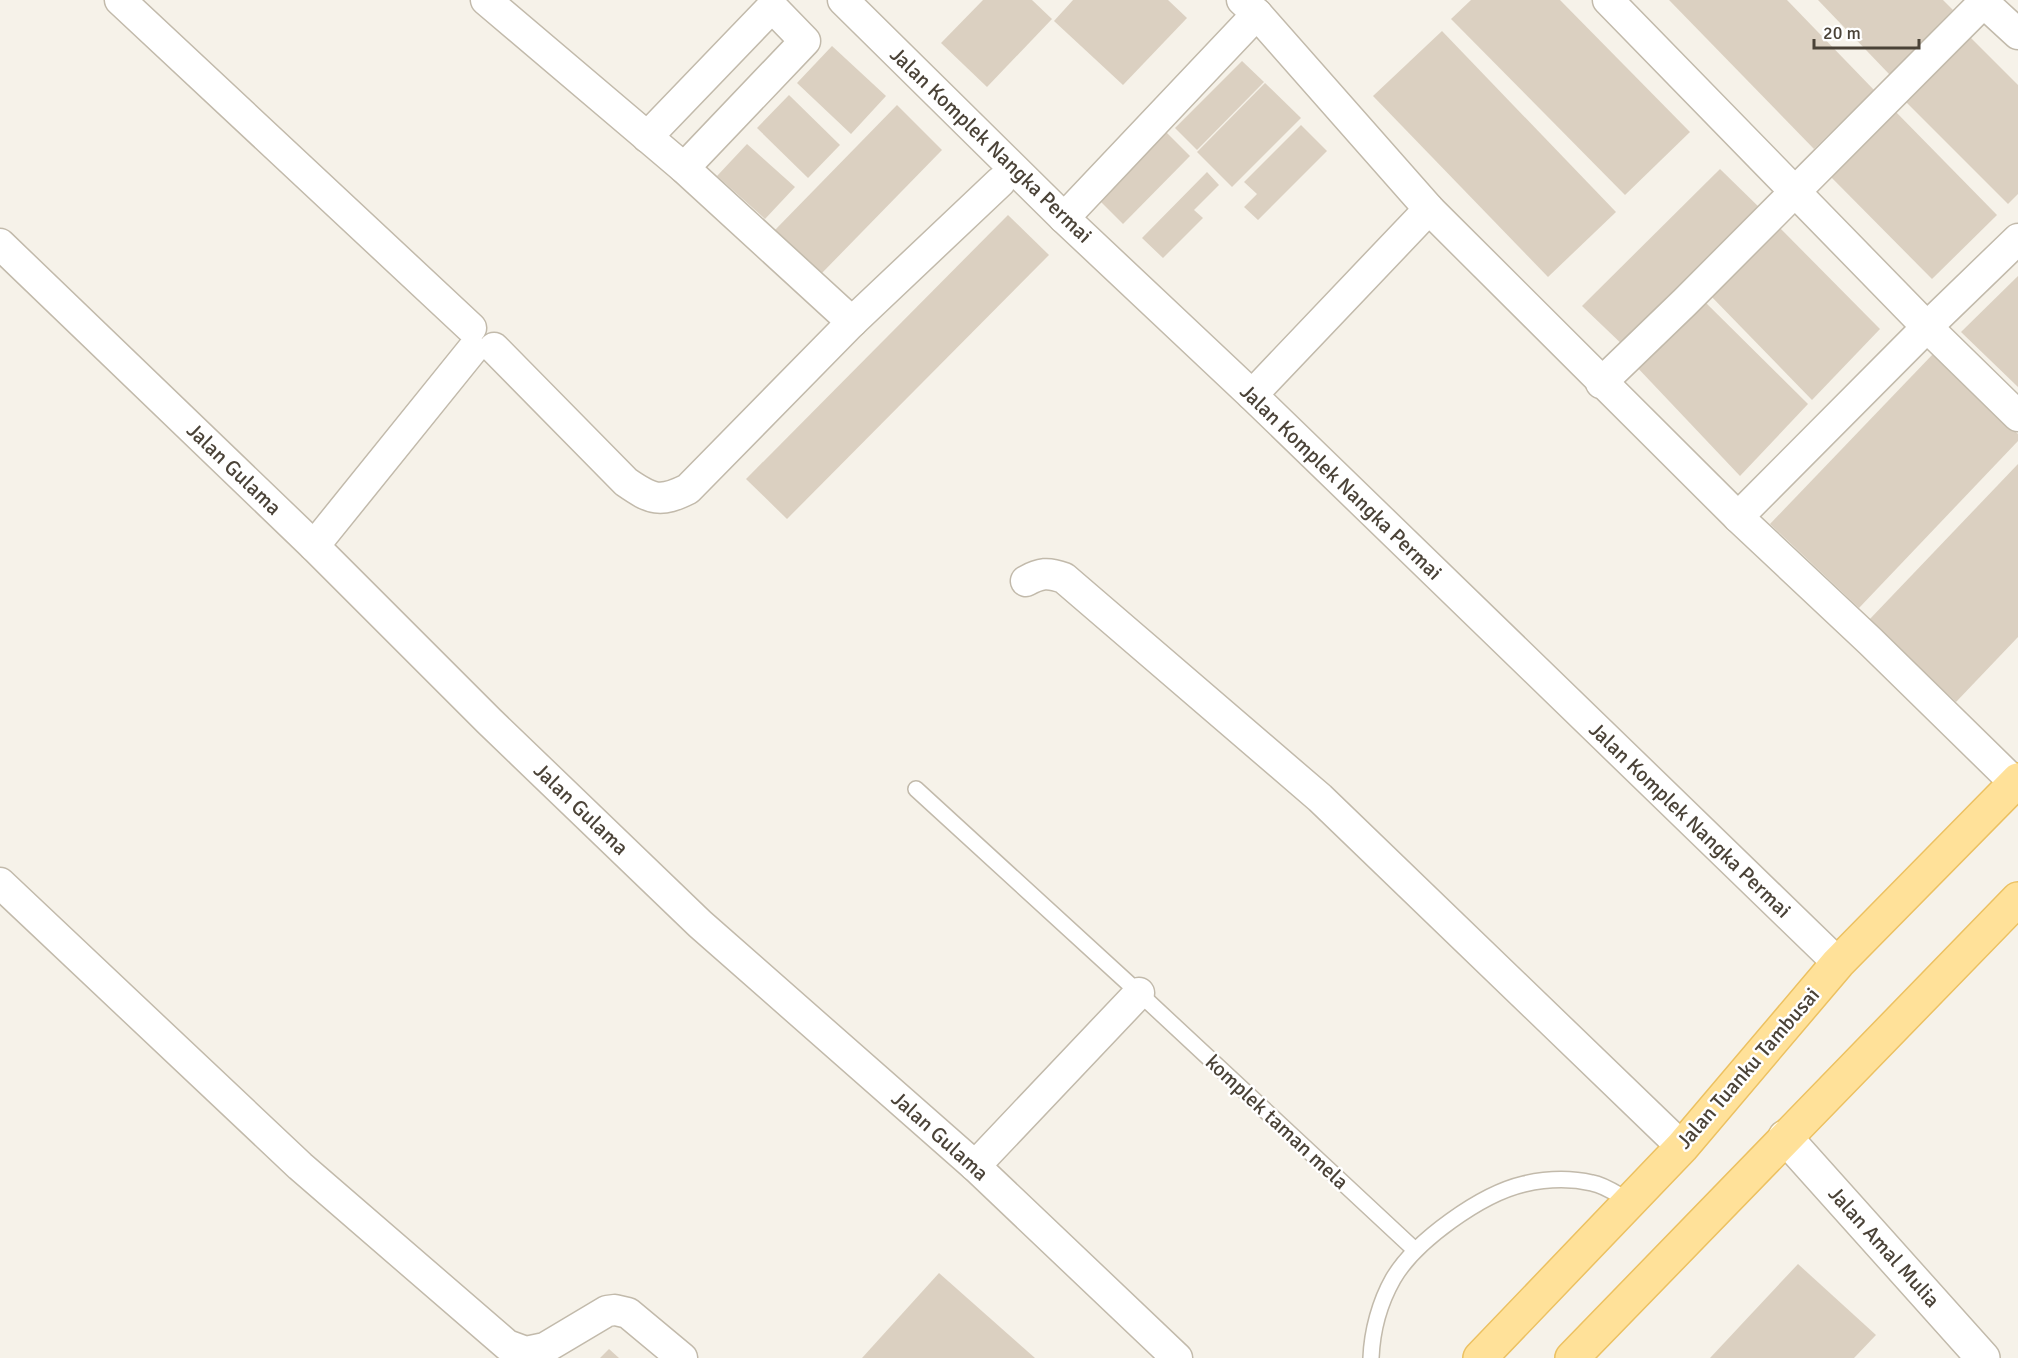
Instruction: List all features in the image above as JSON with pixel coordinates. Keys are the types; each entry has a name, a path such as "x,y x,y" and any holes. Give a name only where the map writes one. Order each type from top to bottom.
{"main road":[{"name":"Jalan Tuanku Tambusai","path":"1480,1358 1682,1147 1838,963 2016,781"},
{"path":"1572,1358 2018,899"}],"street":[{"path":"120,0 626,482 645,495 668,499 688,489 852,322 999,182"},
{"path":"486,0 684,168 852,322"},
{"name":"Jalan Komplek Nangka Permai","path":"843,0 1064,218 1252,395 1838,963"},
{"path":"1608,0 1927,327 2018,416"},
{"path":"647,137 772,7 805,41 684,168"},
{"path":"1064,218 1249,7 1429,209 1738,518 2016,781"},
{"path":"1601,382 1795,190 2000,12"},
{"path":"1252,395 1429,209"},
{"path":"1738,518 1927,327 2018,239"},
{"name":"Jalan Gulama","path":"0,244 314,546 489,722 700,924 975,1166 1177,1358"},
{"path":"314,546 479,342"},
{"path":"1026,581 1041,573 1052,573 1064,578 1320,798 1682,1147"},
{"path":"0,883 300,1166 507,1345 526,1352 545,1348 606,1311 615,1310 628,1313 682,1358"},
{"path":"975,1166 1139,993"},
{"name":"Jalan Amal Mulia","path":"1785,1137 1983,1358"}],"lane":[{"name":"komplek taman mela","path":"916,789 1415,1250"},
{"path":"1371,1358 1378,1315 1393,1279 1415,1250 1446,1225 1484,1200 1523,1184 1562,1179 1595,1183 1629,1201"}],"building":[{"path":"983,0 1032,0 1052,19 987,87 941,43"},
{"path":"1073,0 1168,0 1187,18 1123,85 1054,21"},
{"path":"1471,0 1560,0 1690,132 1625,195 1451,19"},
{"path":"1669,0 1787,0 1874,90 1814,149"},
{"path":"1818,0 1943,0 1953,10 1890,75"},
{"path":"1442,31 1616,212 1548,277 1373,96"},
{"path":"1968,35 2018,85 2018,194 2008,204 1903,99"},
{"path":"832,46 886,96 851,134 797,83"},
{"path":"1242,61 1264,82 1197,150 1175,128"},
{"path":"1265,83 1301,118 1232,187 1197,152"},
{"path":"789,95 840,145 808,178 757,128"},
{"path":"897,105 942,150 821,274 775,230"},
{"path":"1893,109 1997,215 1932,279 1828,174"},
{"path":"1301,125 1327,151 1258,220 1244,207 1257,194 1244,182"},
{"path":"1166,132 1190,156 1123,224 1099,200"},
{"path":"747,144 795,187 765,219 717,176"},
{"path":"1720,169 1764,212 1627,349 1582,306"},
{"path":"1207,172 1219,185 1194,210 1203,218 1163,258 1142,238"},
{"path":"1008,215 1049,255 787,519 746,479"},
{"path":"1776,224 1880,329 1812,400 1707,292"},
{"path":"2018,276 2018,387 1961,332"},
{"path":"1701,298 1808,404 1740,476 1634,364"},
{"path":"1933,354 2018,434 2018,441 1859,608 1770,524"},
{"path":"2018,464 2018,637 1956,702 1869,620"},
{"path":"1798,1264 1876,1335 1854,1358 1710,1358"},
{"path":"939,1273 1035,1358 862,1358"},
{"path":"609,1349 619,1358 600,1358"}]}
